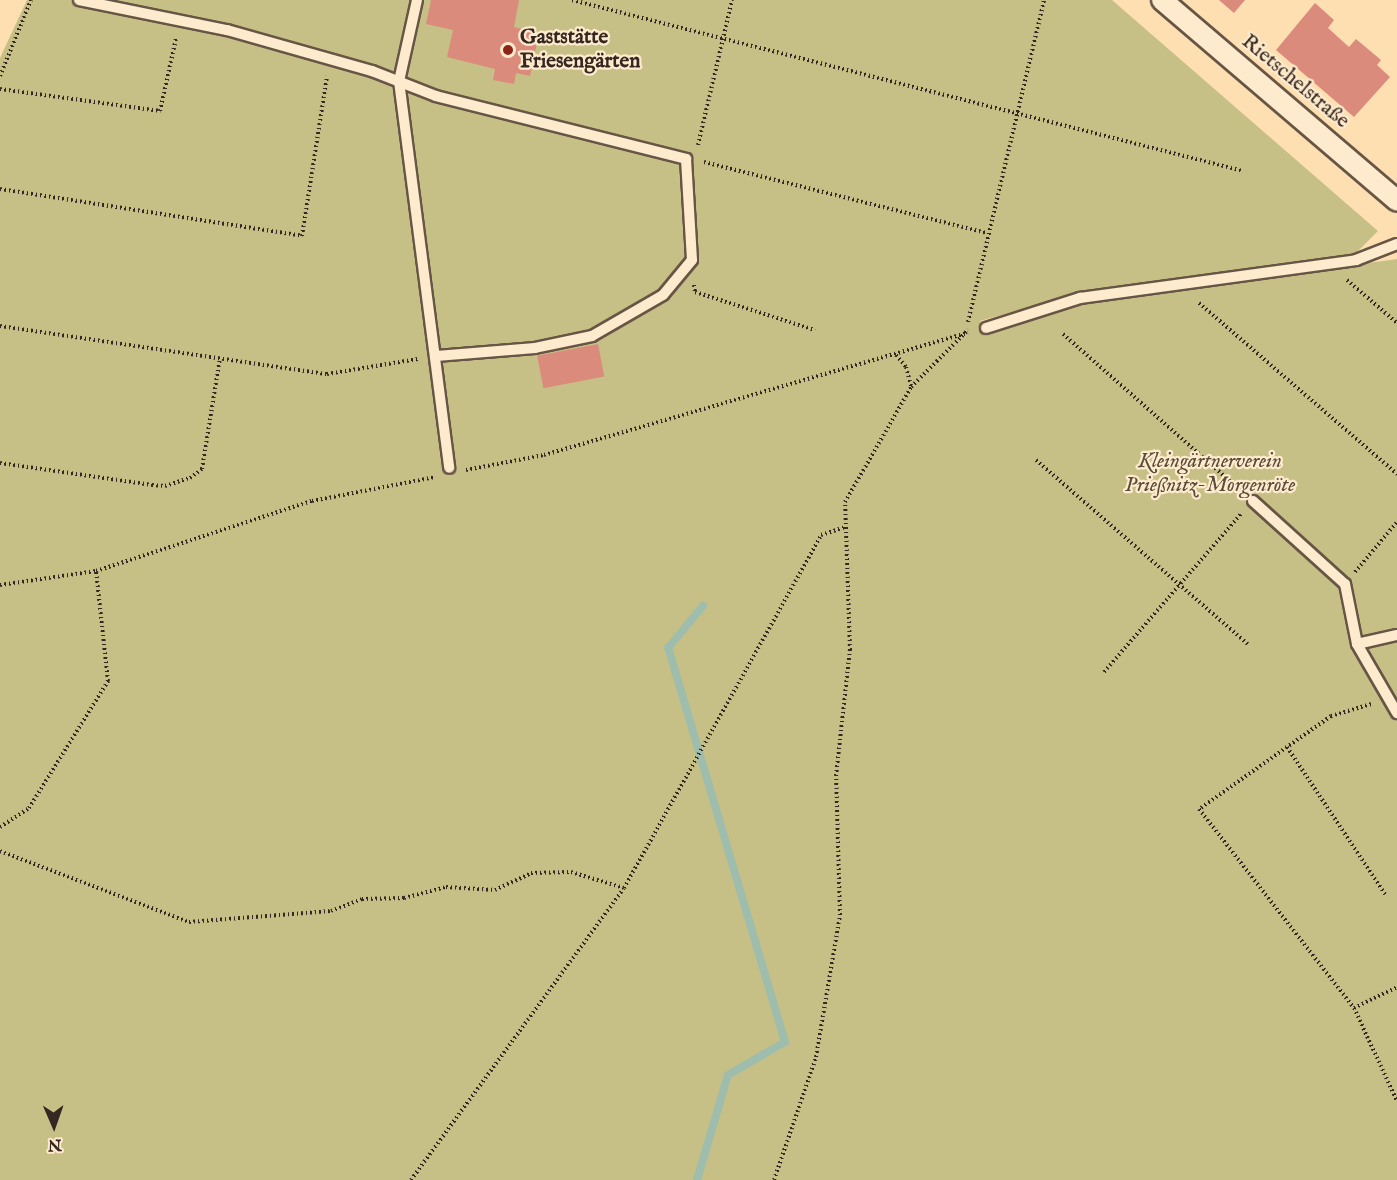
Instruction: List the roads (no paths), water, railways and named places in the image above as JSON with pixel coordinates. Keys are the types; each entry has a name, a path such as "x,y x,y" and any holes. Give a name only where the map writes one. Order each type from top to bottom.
{"street":[{"name":"Rietschelstraße","path":"1162,0 1397,201"}],"lane":[{"path":"79,0 227,30 399,81 436,96 690,159 692,260 663,295 592,336 535,348 436,356"},
{"path":"417,0 399,81 449,468"},
{"path":"986,328 1080,298 1356,260 1397,244"},
{"path":"1253,501 1345,584 1357,644 1397,713"},
{"path":"1357,644 1397,635"}],"waterway":[{"path":"697,1180 728,1075 785,1042 668,648 703,606"}],"place":[{"name":"Gaststätte Friesengärten","path":"508,50"}],"park label":[{"name":"Kleingärtnerverein Prießnitz-Morgenröte","path":"1210,474"}]}
